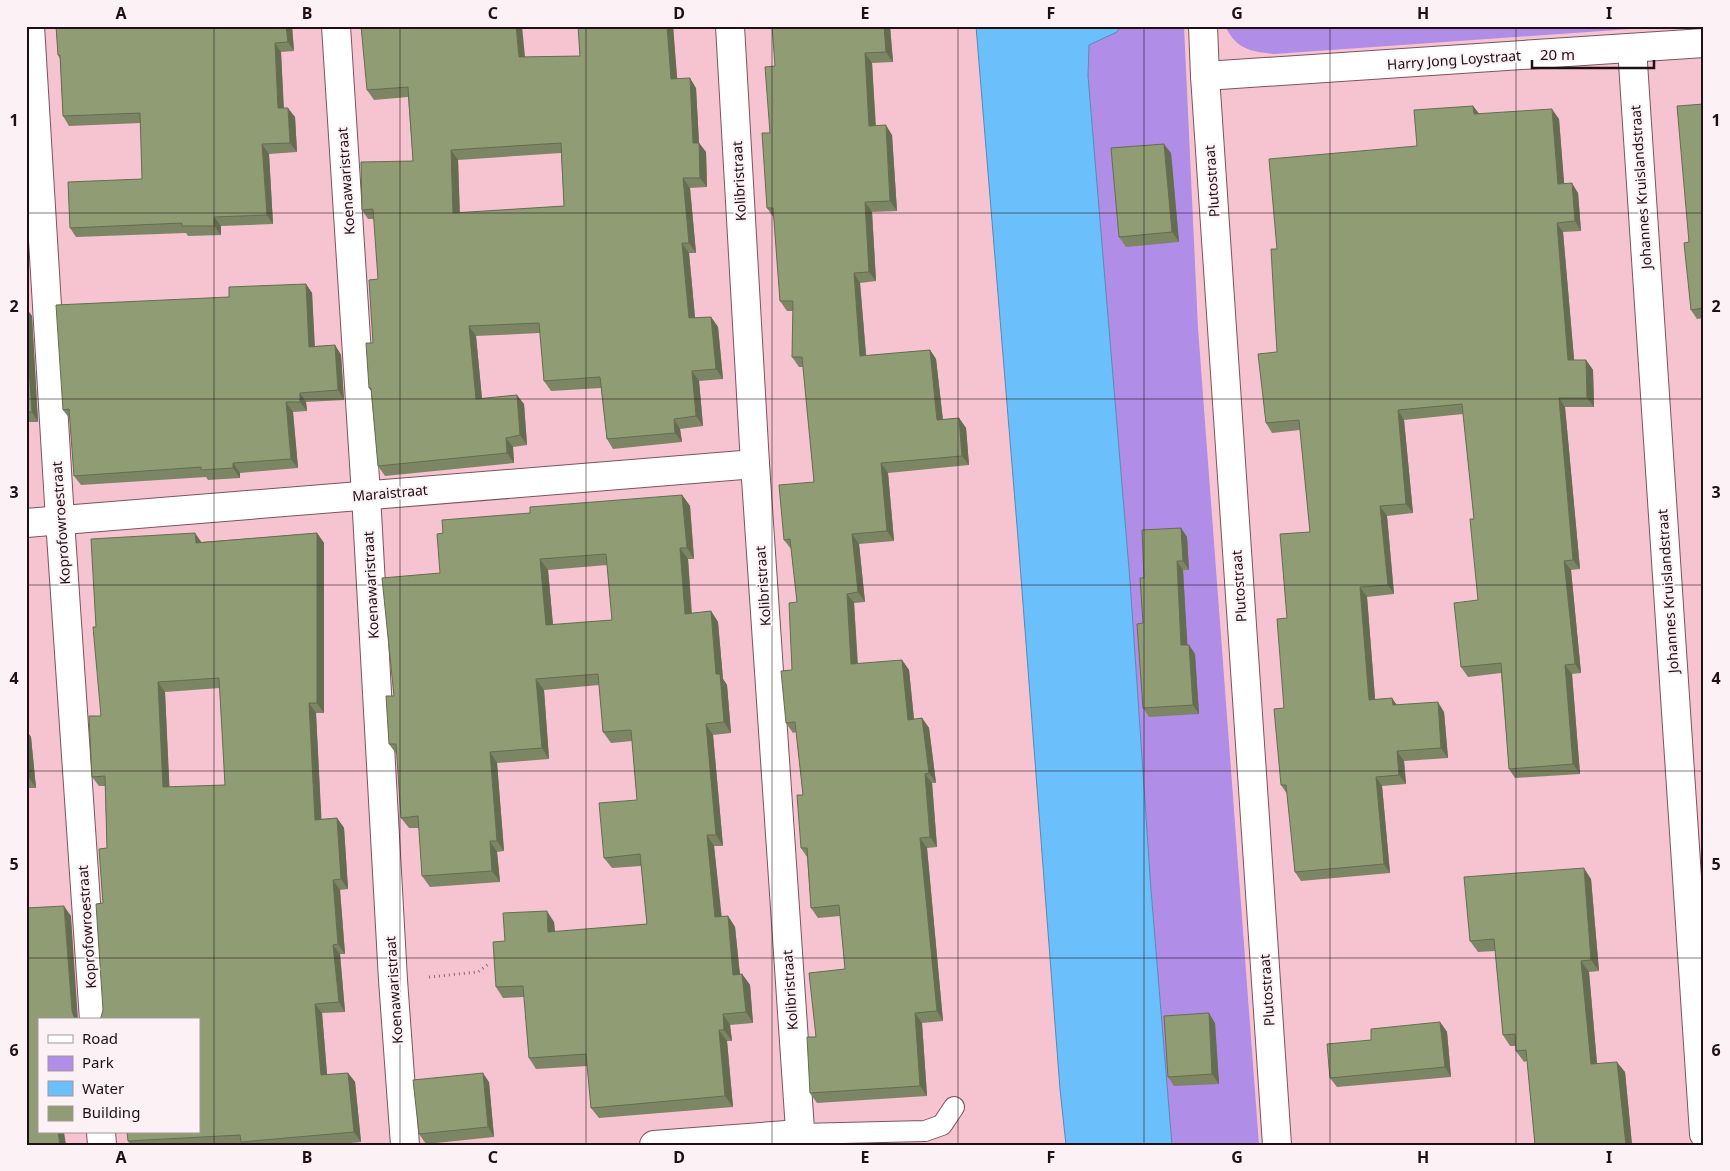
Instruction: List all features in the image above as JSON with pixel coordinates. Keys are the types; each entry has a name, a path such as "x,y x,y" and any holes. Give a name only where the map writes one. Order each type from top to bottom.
{"street":[{"name":"Koprofowroestraat","path":"30,26 60,520 94,1018"},
{"name":"Koenawaristraat","path":"336,26 366,495 393,980 405,1145"},
{"name":"Kolibristraat","path":"730,26 755,464 800,1139"},
{"name":"Plutostraat","path":"1203,26 1278,1145"},
{"name":"Harry Jong Loystraat","path":"1205,76 1704,43"},
{"name":"Johannes Kruislandstraat","path":"1632,48 1704,1134"},
{"name":"Maraistraat","path":"26,523 755,464"},
{"path":"654,1145 800,1139"}],"lane":[{"path":"800,1139 925,1130 942,1125 954,1107"}],"path":[{"path":"393,980 478,972 490,964"}],"green space":[{"path":"1121,26 1184,26 1198,328 1259,1145 1172,1145 1151,890 1130,581 1088,76 1089,44 1117,32"},
{"path":"1225,26 1673,26 1274,54 1258,52 1239,45"}],"water":[{"path":"976,26 1121,26 1117,32 1089,45 1088,76 1130,581 1151,890 1172,1145 1066,1145"}],"building":[{"path":"56,26 286,26 288,42 275,43 278,108 288,108 290,143 262,144 267,215 214,217 214,226 182,226 182,223 70,228 68,182 142,179 140,113 63,116 60,55 58,55"},
{"path":"361,26 516,26 519,57 580,56 578,26 667,26 671,79 690,78 693,143 699,143 700,178 683,178 689,243 682,243 689,318 711,317 716,369 692,371 696,416 674,419 675,433 607,439 600,377 544,381 539,323 469,326 476,399 517,395 520,435 506,438 507,453 378,466 366,343 373,343 369,280 378,279 373,209 362,210 361,162 413,161 408,87 367,90","holes":["561,143 564,206 453,213 451,150"]},
{"path":"772,26 884,26 886,52 865,53 869,126 886,125 890,201 865,202 869,272 854,273 860,356 930,350 937,420 959,418 962,456 881,463 887,531 852,534 858,592 847,594 851,664 902,660 908,720 922,718 929,773 925,774 930,837 920,838 937,1011 915,1013 920,1086 810,1093 807,1037 816,1037 809,973 845,969 839,905 811,908 807,848 801,848 797,795 803,795 795,722 786,723 781,671 792,670 789,603 797,602 790,539 784,540 779,485 814,482 802,357 792,357 793,301 780,301 773,208 767,208 762,133 770,133 765,67 775,66"},
{"path":"1704,104 1704,308 1691,310 1684,243 1689,242 1677,106"},
{"path":"1473,106 1474,114 1552,109 1558,184 1572,183 1575,221 1557,223 1568,360 1586,360 1587,398 1559,398 1573,560 1564,561 1575,664 1565,665 1573,764 1509,769 1501,663 1461,667 1454,603 1478,600 1470,519 1474,519 1462,404 1398,410 1406,504 1380,506 1388,585 1360,587 1369,700 1392,698 1393,705 1438,702 1441,748 1397,751 1399,775 1376,777 1384,864 1295,872 1286,785 1281,785 1274,709 1284,708 1277,619 1287,618 1280,534 1310,532 1299,420 1266,423 1258,354 1277,352 1271,249 1277,249 1269,159 1417,146 1414,110"},
{"path":"1164,144 1172,232 1119,237 1111,148"},
{"path":"306,284 309,347 335,345 338,390 300,393 300,402 286,402 291,459 233,463 233,468 201,470 201,467 74,476 69,409 63,410 56,305 229,297 229,287"},
{"path":"26,323 32,412 26,412"},
{"path":"682,495 687,548 680,548 685,614 711,611 716,674 720,674 724,722 706,724 716,835 707,835 715,917 728,916 733,975 742,974 746,1012 723,1014 724,1030 719,1030 725,1096 591,1108 586,1054 529,1058 523,986 496,987 493,942 505,941 503,913 547,911 548,932 647,924 640,854 604,858 599,803 637,800 631,730 603,732 598,674 536,679 542,748 490,752 497,841 490,841 492,871 422,876 418,816 401,818 396,744 389,744 386,696 394,696 382,578 440,573 437,534 443,533 442,520 530,513 530,507","holes":["606,554 612,620 546,625 540,559"]},
{"path":"1181,528 1183,561 1177,561 1181,645 1189,645 1193,705 1143,708 1137,624 1143,623 1140,578 1144,578 1142,530"},
{"path":"195,533 196,543 317,533 317,703 309,703 315,820 337,818 341,879 333,880 338,944 333,945 339,1002 315,1004 321,1075 348,1073 354,1132 241,1142 240,1135 128,1141 127,1134 200,1134 200,1018 100,1018 103,1010 96,904 103,903 99,849 107,848 105,776 92,777 89,716 101,716 93,627 96,627 91,539","holes":["219,678 225,785 163,787 158,682"]},
{"path":"26,750 29,778 26,778"},
{"path":"1584,868 1591,960 1581,961 1591,1064 1617,1062 1626,1145 1535,1145 1526,1050 1516,1051 1515,1034 1503,1035 1494,939 1470,941 1464,877"},
{"path":"64,906 72,1011 74,1018 38,1018 38,1134 58,1134 60,1145 26,1145 26,908"},
{"path":"1209,1013 1212,1074 1168,1077 1164,1016"},
{"path":"1440,1022 1445,1067 1330,1078 1327,1044 1371,1040 1371,1029"},
{"path":"483,1073 488,1127 419,1134 413,1080"}]}
